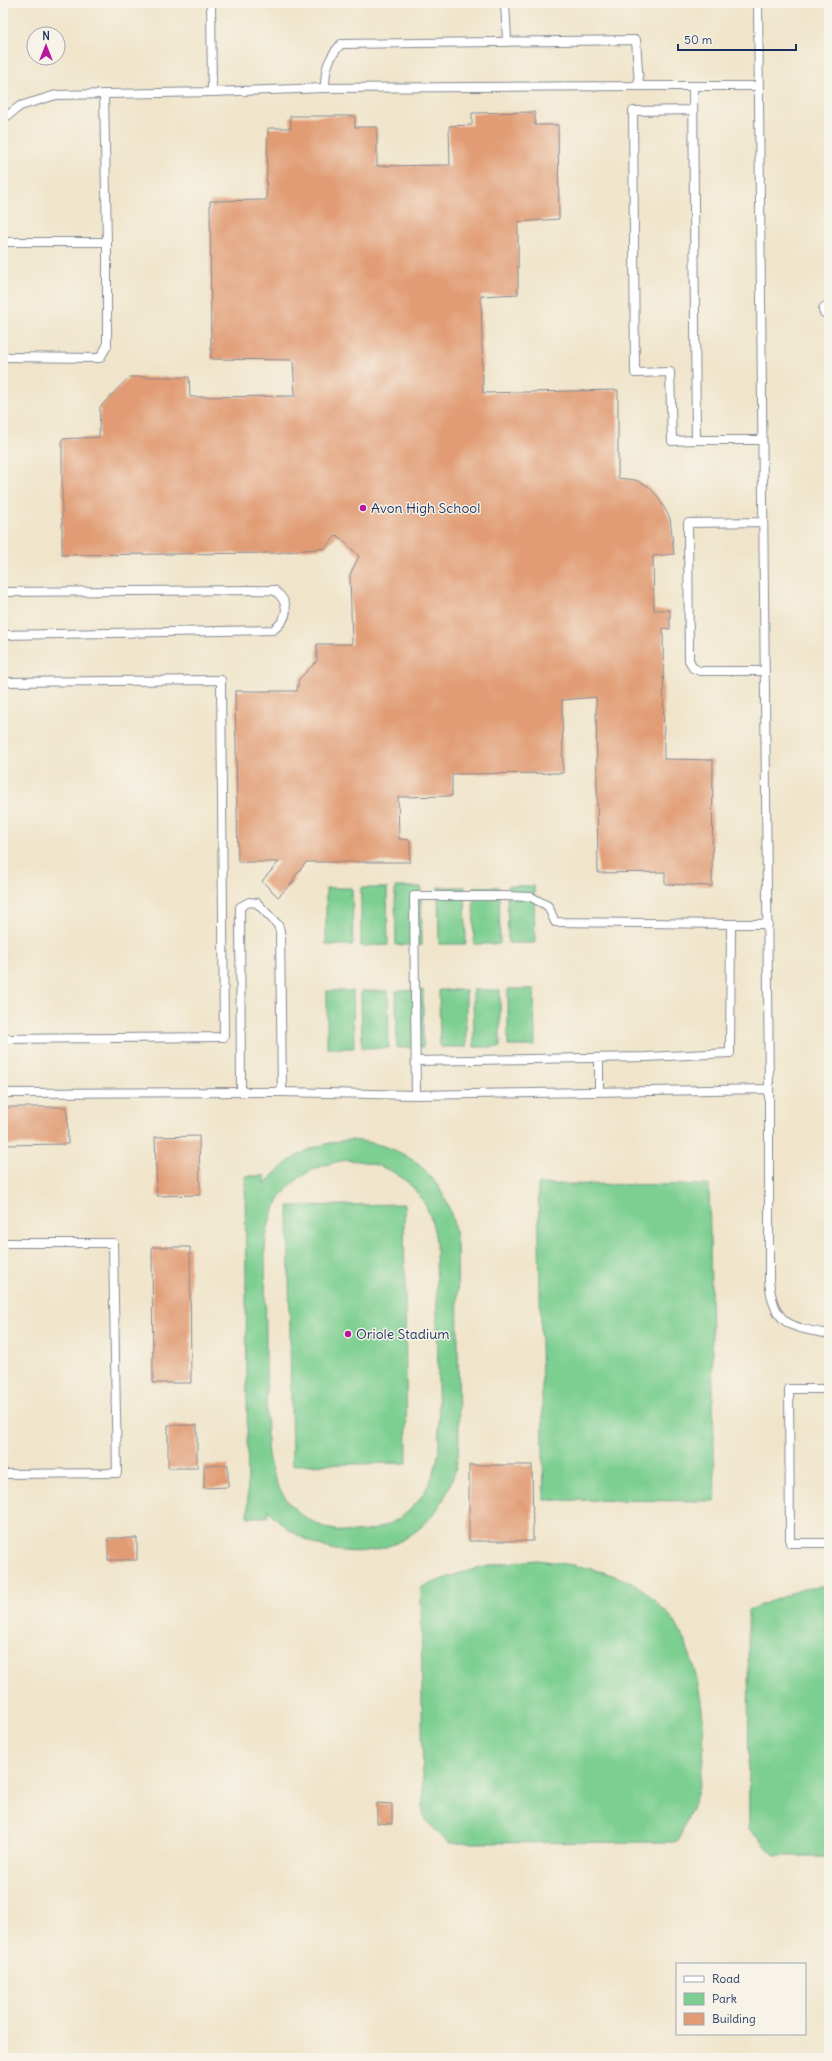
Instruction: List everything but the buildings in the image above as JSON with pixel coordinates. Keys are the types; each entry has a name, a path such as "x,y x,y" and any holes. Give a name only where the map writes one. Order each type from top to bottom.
{"lane":[{"path":"210,3 212,92"},
{"path":"505,3 507,40"},
{"path":"758,3 768,924 769,1280 772,1301 780,1317 789,1324 804,1330 829,1334"},
{"path":"326,88 326,69 334,52 341,44 507,40 636,40 640,86"},
{"path":"693,86 696,440"},
{"path":"3,119 20,106 56,95 326,88 758,86"},
{"path":"3,357 100,358 107,346 107,242 104,94"},
{"path":"693,110 633,111 635,373 670,372 672,441 762,440"},
{"path":"3,242 107,242"},
{"path":"763,522 688,523 689,660 693,668 700,671 765,671"},
{"path":"3,592 274,590 282,596 286,606 285,616 280,625 273,630 3,635"},
{"path":"3,682 221,680 224,1030 224,1037 3,1040"},
{"path":"416,1095 414,896 531,897 548,906 555,922 768,924"},
{"path":"241,1092 240,907 249,902 257,903 278,925 280,931 282,1092"},
{"path":"416,1061 599,1058 730,1053 731,924"},
{"path":"599,1058 599,1091"},
{"path":"3,1092 282,1092 416,1095 599,1091 769,1090"},
{"path":"3,1243 113,1243 116,1473 3,1474"},
{"path":"829,1389 789,1389 790,1543 829,1543"}],"green space":[{"path":"507,886 534,886 535,943 508,943"},
{"path":"395,887 421,887 422,945 396,945"},
{"path":"438,887 465,887 466,944 439,944"},
{"path":"473,887 499,887 500,944 474,944"},
{"path":"326,888 352,888 353,945 326,945"},
{"path":"361,888 387,888 388,945 361,946"},
{"path":"508,989 534,989 535,1046 508,1046"},
{"path":"423,990 423,1047 397,1048 396,991"},
{"path":"439,990 466,990 466,1047 440,1047"},
{"path":"473,990 500,990 500,1047 474,1047"},
{"path":"327,991 353,991 354,1048 327,1048"},
{"path":"361,991 388,991 389,1048 362,1048"},
{"path":"350,1140 372,1143 392,1149 410,1158 425,1170 437,1185 447,1202 453,1222 457,1244 459,1446 451,1482 436,1511 414,1533 387,1547 357,1552 326,1548 296,1534 268,1510 268,1517 248,1517 245,1176 265,1176 265,1184 283,1166 303,1153 325,1144","holes":["347,1160 365,1162 382,1167 396,1174 408,1183 419,1194 427,1208 433,1224 436,1242 439,1449 428,1486 408,1512 381,1527 352,1532 323,1526 297,1510 277,1484 267,1447 265,1249 267,1231 272,1214 279,1200 288,1188 300,1178 329,1164"]},
{"path":"538,1184 709,1185 715,1501 544,1500"},
{"name":"Oriole Stadium","path":"404,1204 407,1463 292,1465 288,1206"},
{"path":"538,1560 590,1569 616,1576 647,1593 676,1624 693,1664 702,1710 704,1734 700,1779 695,1800 677,1842 448,1843 423,1817 421,1588 450,1576 478,1568"},
{"path":"829,1586 829,1856 775,1856 749,1829 748,1610 803,1589"}],"place":[{"name":"Avon High School","path":"363,508"},
{"name":"Oriole Stadium","path":"348,1334"}]}
